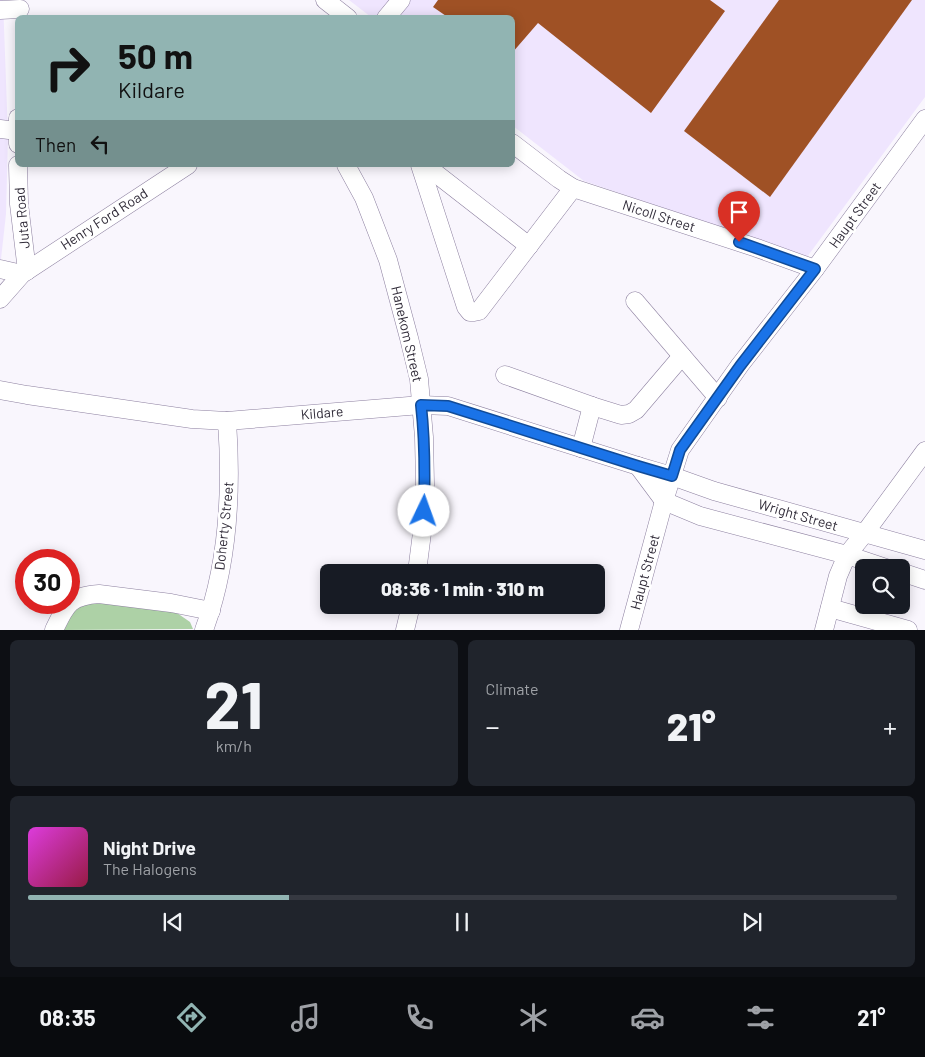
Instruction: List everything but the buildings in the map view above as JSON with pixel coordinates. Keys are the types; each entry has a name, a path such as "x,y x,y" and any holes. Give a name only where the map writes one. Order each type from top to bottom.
{"street":[{"path":"325,0 344,15"},
{"path":"388,15 401,0"},
{"path":"0,10 19,9"},
{"name":"Haupt Street","path":"630,630 664,501 680,450 740,366 815,269 925,119"},
{"path":"0,129 15,131"},
{"name":"Nicoll Street","path":"515,145 573,188 757,248 815,269"},
{"name":"Juta Road","path":"18,167 24,272"},
{"name":"Henry Ford Road","path":"24,272 185,167"},
{"name":"Hanekom Street","path":"347,167 364,198 388,260 410,338 419,379 424,437 425,484 423,525 418,564"},
{"path":"421,167 466,307 470,312 479,311 573,188"},
{"path":"428,167 528,246"},
{"path":"0,268 24,272"},
{"path":"0,299 24,272"},
{"path":"635,301 718,398"},
{"path":"505,375 621,415 629,414 636,410 682,356"},
{"name":"Kildare","path":"0,390 192,419 227,421 421,405 448,406 672,476"},
{"path":"581,448 592,406"},
{"name":"Doherty Street","path":"204,630 211,611 223,558 229,504 227,421"},
{"path":"824,630 838,576 846,555 864,534 925,451"},
{"path":"638,466 664,501"},
{"name":"Wright Street","path":"672,476 714,491 925,550"},
{"name":"Wright Street","path":"664,501 700,516 858,559"},
{"path":"910,575 925,580"},
{"path":"54,630 68,604 79,597 90,594 171,603 211,611"},
{"path":"830,608 908,630"},
{"path":"405,630 409,614"}],"shaded area":[{"path":"0,0 3,0 8,136 6,214 0,268"},
{"path":"349,0 925,0 925,97 807,257 584,181 515,128 515,15 368,15"}],"green space":[{"path":"94,601 177,613 190,622 193,629 64,630 72,614 80,614 80,605"}],"route":[{"path":"424,511 424,437 421,405 448,406 672,476 680,450 740,366 815,269 739,242"}]}
